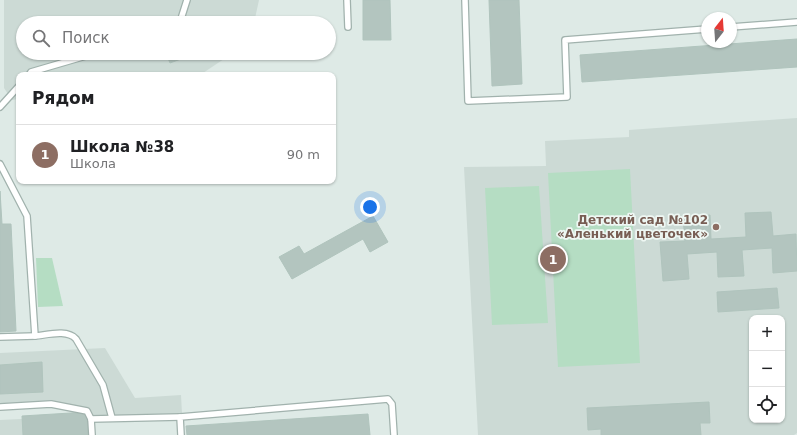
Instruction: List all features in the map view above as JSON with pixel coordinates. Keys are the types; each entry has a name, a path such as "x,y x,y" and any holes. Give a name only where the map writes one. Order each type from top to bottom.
{"lane":[{"path":"182,16 187,0"},
{"path":"347,0 348,27"},
{"path":"465,0 468,101 567,97 565,40 701,29"},
{"path":"737,27 797,22"},
{"path":"31,72 72,60"},
{"path":"0,107 16,89"},
{"path":"0,164 27,216 35,336"},
{"path":"0,337 67,333 72,335 76,339 103,385 112,418"},
{"path":"91,419 180,417 388,399 392,404 394,435"},
{"path":"0,407 51,404 87,411 91,419 92,435"},
{"path":"180,417 181,435"}],"shaded area":[{"path":"4,0 259,0 256,16 16,16 16,60 222,60 204,72 16,72 16,99 12,100 4,88"},
{"path":"797,118 797,433 794,435 478,435 464,167 546,166 545,141 629,137 629,130"},
{"path":"105,348 135,398 181,395 182,414 93,417 88,409 51,402 0,404 0,353"},
{"path":"85,416 87,435 0,435 0,420"}],"green space":[{"path":"630,169 640,363 558,367 548,173"},
{"path":"539,186 548,323 492,325 485,188"},
{"path":"36,258 52,258 63,306 38,307"}],"building":[{"path":"363,0 390,0 391,40 363,40"},
{"path":"489,0 519,0 522,84 492,86"},
{"path":"797,39 797,67 582,82 580,55 701,46 701,48 737,48 737,43"},
{"path":"169,60 178,60 170,63"},
{"path":"0,191 2,224 11,224 16,331 0,332"},
{"path":"771,212 773,236 796,234 797,271 773,273 772,248 742,250 744,276 718,277 717,252 687,254 689,279 663,281 660,242 685,241 683,217 710,215 711,239 746,237 745,213"},
{"path":"373,216 388,242 370,252 363,239 292,279 279,257 299,246 304,254"},
{"path":"777,288 779,308 718,312 717,292"},
{"path":"42,362 43,392 0,394 0,365"},
{"path":"709,402 710,423 700,423 701,435 601,435 601,429 588,430 587,408"},
{"path":"87,412 88,435 23,435 22,416"},
{"path":"368,414 370,435 187,435 186,426"}],"place":[{"name":"Детский сад №102 «Аленький цветочек»","path":"716,227"},
{"name":"Школа №38","path":"553,259"}]}
